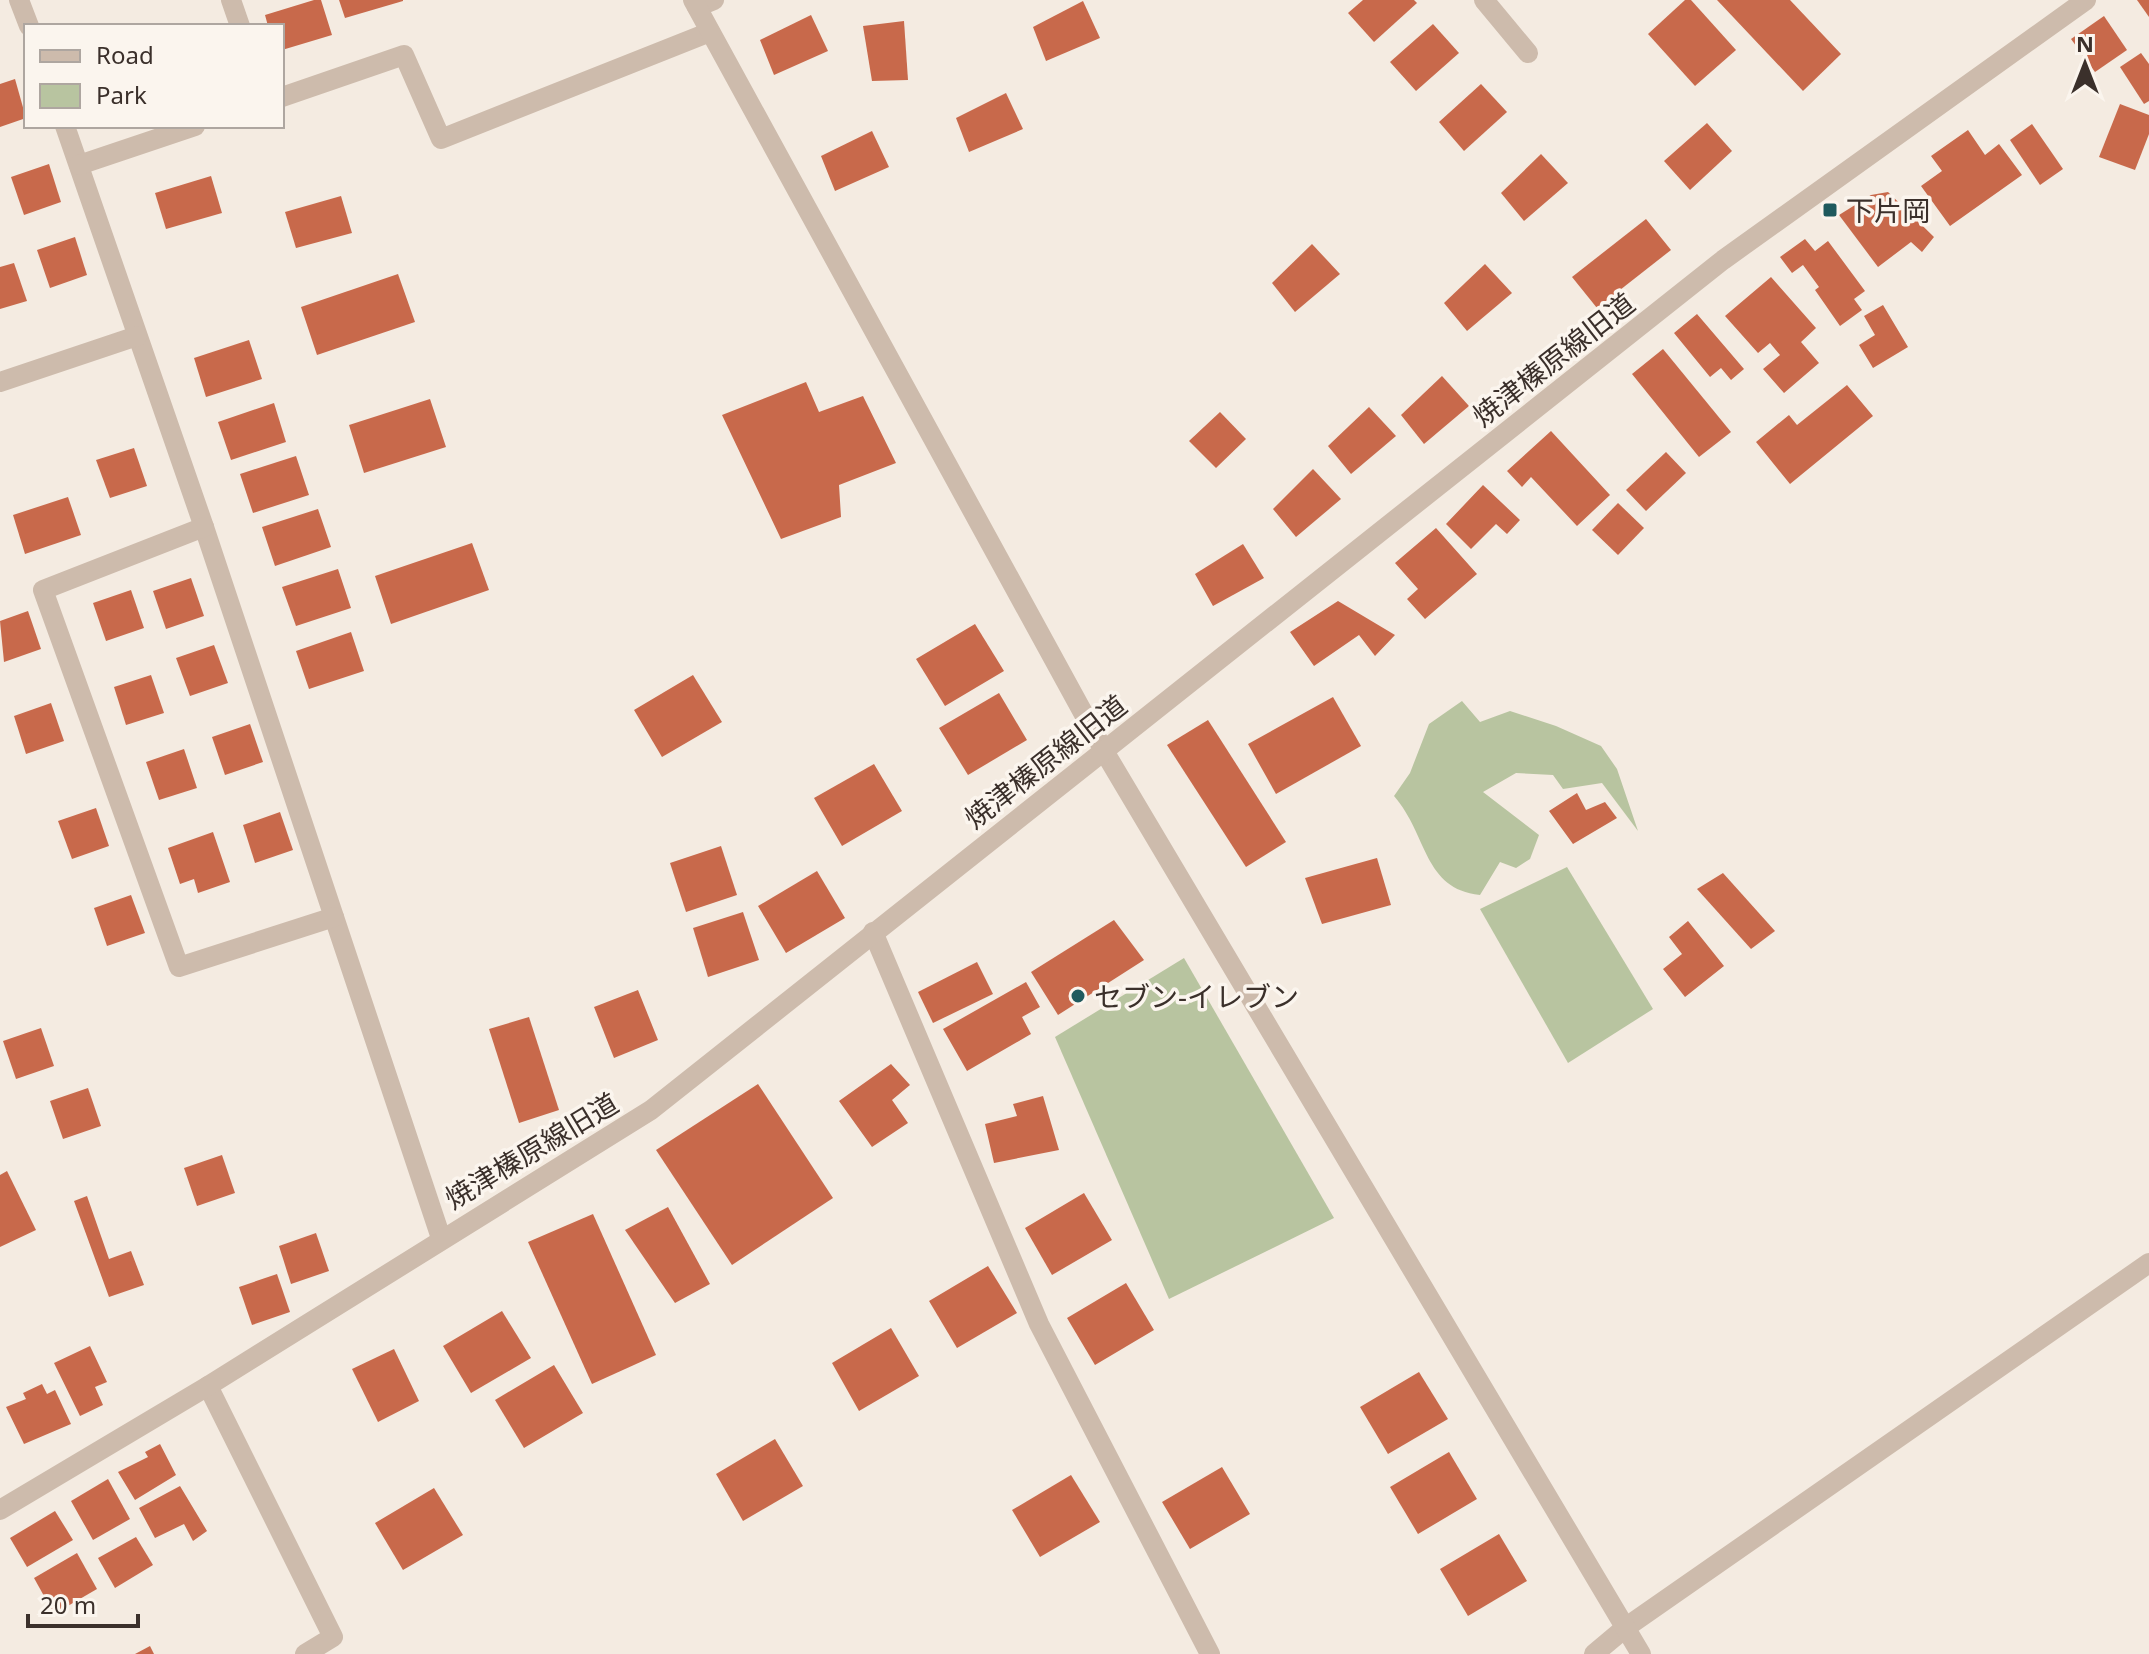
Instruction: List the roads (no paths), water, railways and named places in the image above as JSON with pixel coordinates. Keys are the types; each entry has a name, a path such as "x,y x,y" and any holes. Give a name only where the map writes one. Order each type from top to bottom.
{"street":[{"path":"19,0 28,24"},
{"path":"231,0 239,24"},
{"path":"1484,0 1528,53"},
{"name":"焼津榛原線旧道","path":"0,1510 208,1386 441,1238 651,1110 1723,260 2086,0"},
{"path":"701,2 710,32 1104,751 1641,1654"},
{"path":"284,96 404,55 441,139 710,32"},
{"path":"66,128 204,527 441,1238"},
{"path":"79,165 189,128"},
{"path":"0,382 137,336"},
{"path":"204,527 43,590 179,967 334,917"},
{"path":"873,932 1039,1324 1210,1654"},
{"path":"1594,1654 1625,1628 2149,1263"},
{"path":"208,1386 333,1637 305,1654"}],"place":[{"name":"下片岡","path":"1830,210"},
{"name":"セブン-イレブン","path":"1078,996"}]}
